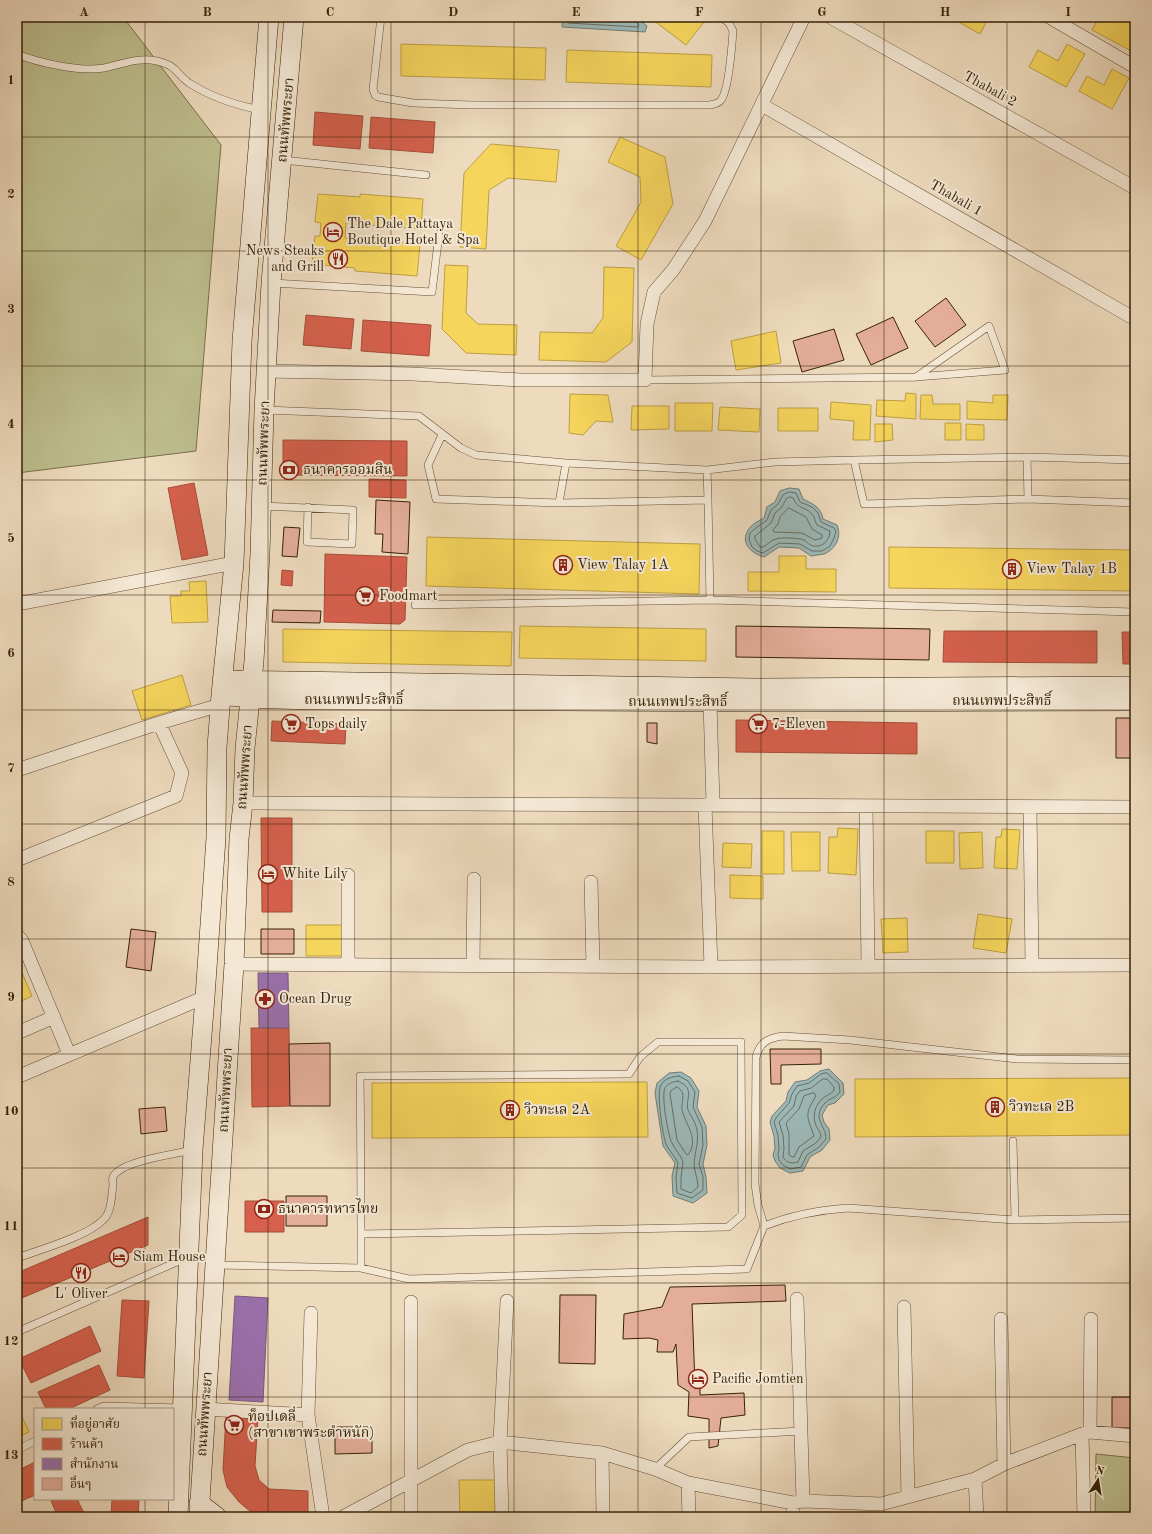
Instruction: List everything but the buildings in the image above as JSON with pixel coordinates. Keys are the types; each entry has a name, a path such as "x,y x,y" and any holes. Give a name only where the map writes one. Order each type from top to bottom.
{"main road":[{"name":"ถนนทัพพระยา","path":"178,1517 190,1256 193,1150 216,838 216,762 221,693 234,563 242,341 269,17"},
{"name":"ถนนทัพพระยา","path":"199,1510 234,964 239,839 243,803 245,748 251,689 262,506 264,410 271,283 283,160 294,17"},
{"name":"ถนนเทพประสิทธิ์","path":"221,693 251,689 1135,686"},
{"name":"ถนนเทพประสิทธิ์","path":"251,689 710,702 1135,701"},
{"path":"182,1408 205,1409"},
{"path":"199,1510 217,1517"}],"street":[{"path":"267,371 413,374 521,380 645,380 647,324 654,292 673,270 705,221 804,17"},
{"name":"Thabali 2","path":"830,17 1135,188"},
{"path":"1049,17 1135,67"},
{"name":"Thabali 1","path":"762,105 1135,319"},
{"path":"17,604 234,563"},
{"path":"17,770 159,723 221,693"},
{"path":"710,702 709,805 711,967"},
{"path":"19,855 176,796 182,772 159,723"},
{"path":"243,803 1030,808 1135,807"},
{"path":"866,806 868,967"},
{"path":"1030,808 1032,966"},
{"path":"348,875 348,965"},
{"path":"473,965 474,879"},
{"path":"591,882 593,967"},
{"path":"17,935 22,940 69,1054"},
{"path":"234,964 593,967 1135,965"},
{"path":"17,1077 205,997"},
{"path":"17,1033 54,1017"},
{"path":"793,1517 798,1502 802,1430 796,1299"},
{"path":"502,1517 500,1442 507,1301"},
{"path":"411,1302 411,1517"},
{"path":"904,1307 908,1497"},
{"path":"311,1313 308,1415 324,1517"},
{"path":"1001,1319 1004,1464"},
{"path":"1084,1517 1091,1319"},
{"path":"205,1409 308,1415"},
{"path":"343,1517 411,1479 468,1450 500,1442 602,1453 655,1469 688,1483 798,1502 881,1511 908,1497 976,1479 1004,1464 1086,1433 1135,1436"},
{"path":"602,1453 602,1517"},
{"path":"976,1479 977,1517"},
{"path":"688,1483 689,1517"}],"lane":[{"path":"381,17 373,89 375,95 378,97 413,103 598,106 710,105 720,101 725,90 733,32 728,23 721,17"},
{"path":"17,54 31,59 86,69 102,68 139,59 156,61 171,65 188,82 218,99 262,111"},
{"path":"283,160 426,175"},
{"path":"271,283 432,292 439,234"},
{"path":"645,380 916,377 1005,370 989,326 916,377"},
{"path":"264,410 418,416 461,448 476,455 566,463 707,470 775,462 854,460 1027,457 1135,460"},
{"path":"442,435 428,465 436,499 559,503 708,500"},
{"path":"1027,457 1028,499"},
{"path":"854,460 864,504 1028,499 1135,502"},
{"path":"559,503 566,463"},
{"path":"707,470 710,600"},
{"path":"262,506 308,508 353,510 352,544 307,542 308,508"},
{"path":"415,605 710,600 1135,612"},
{"path":"214,1265 361,1268 409,1279 747,1269 764,1226 758,1205 755,1184 756,1057 761,1044 773,1038 783,1036 850,1040 1017,1059 1135,1060"},
{"path":"361,1234 728,1227 742,1215 740,1042 658,1042 640,1057 629,1074 360,1076 361,1268"},
{"path":"1013,1142 1015,1220"},
{"path":"17,1258 88,1231 102,1222 110,1209 114,1177 120,1170 135,1163 193,1150"},
{"path":"764,1226 806,1213 848,1208 1015,1220 1135,1218"},
{"path":"17,1332 190,1256"},
{"path":"99,1408 104,1406 182,1408"},
{"path":"655,1469 689,1437 802,1430"},
{"path":"17,1450 34,1442"}],"green space":[{"path":"17,17 123,17 221,145 196,451 17,473"},
{"path":"1096,1454 1135,1458 1135,1517 1095,1517"}],"water":[{"path":"563,17 636,17 647,26 645,32 562,27"},
{"path":"789,488 799,489 803,499 813,504 818,509 823,519 837,525 839,533 837,542 828,552 811,556 799,548 779,547 764,557 756,554 747,545 746,537 750,527 764,518 767,507 775,502 780,491"},
{"path":"829,1069 843,1083 844,1094 835,1103 828,1105 822,1115 824,1122 829,1129 830,1140 822,1150 810,1157 803,1171 790,1173 780,1168 773,1155 775,1148 774,1136 770,1122 772,1116 786,1101 788,1092 795,1082 807,1080 820,1071"},
{"path":"681,1072 691,1078 699,1091 697,1107 706,1126 707,1145 703,1164 707,1193 693,1203 673,1196 672,1176 675,1163 663,1146 655,1093 657,1083 669,1073"}],"place":[{"name":"The Dale Pattaya Boutique Hotel & Spa","path":"333,232"},
{"name":"News Steaks and Grill","path":"338,259"},
{"name":"ธนาคารออมสิน","path":"289,470"},
{"name":"View Talay 1A","path":"563,565"},
{"name":"View Talay 1B","path":"1012,569"},
{"name":"Foodmart","path":"365,596"},
{"name":"Tops daily","path":"291,724"},
{"name":"7-Eleven","path":"758,724"},
{"name":"White Lily","path":"268,874"},
{"name":"Ocean Drug","path":"265,999"},
{"name":"วิวทะเล 2B","path":"995,1107"},
{"name":"วิวทะเล 2A","path":"510,1110"},
{"name":"ธนาคารทหารไทย","path":"264,1209"},
{"name":"Siam House","path":"119,1257"},
{"name":"L' Oliver","path":"81,1273"},
{"name":"Pacific Jomtien","path":"698,1379"},
{"name":"ท็อปเดลี่ (สาขาเขาพระตำหนัก)","path":"234,1425"}]}
